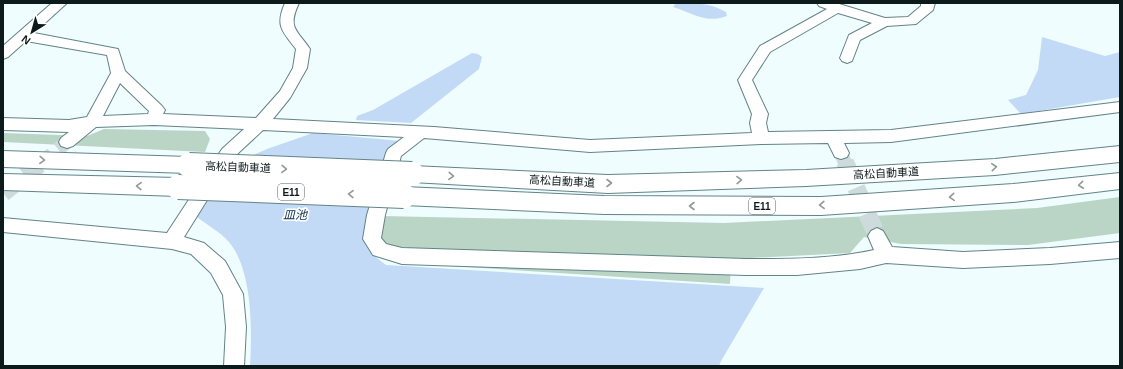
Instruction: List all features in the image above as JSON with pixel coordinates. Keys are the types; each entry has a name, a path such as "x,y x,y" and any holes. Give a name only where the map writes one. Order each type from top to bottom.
{"highway":[{"name":"高松自動車道","path":"3,159 624,183 806,178 996,167 1120,154"},
{"name":"高松自動車道","path":"3,182 178,187 604,205 822,206 1013,193 1120,181"}],"street":[{"path":"3,54 60,3"},
{"path":"172,241 228,153 260,124 285,94 300,68 303,49 286,26 286,15 292,3"},
{"path":"824,3 884,22 911,21 928,8 928,3"},
{"path":"761,138 758,123 760,114 745,80 765,49 838,8"},
{"path":"847,58 854,38 884,22"},
{"path":"24,36 113,52 118,73 157,110 154,119"},
{"path":"67,142 92,122 118,73"},
{"path":"3,124 69,126 92,122 154,119 420,134 434,133 590,146 761,138 891,136 1120,107"},
{"path":"420,134 394,153 376,215 372,239 380,250 402,256 746,267 797,267 860,261 886,255 963,260 1050,256 1120,250"},
{"path":"833,137 841,153"},
{"path":"3,225 172,241 197,248 218,267 233,294 236,327 234,366"},
{"path":"877,236 886,255"}],"green space":[{"path":"104,129 205,131 210,139 205,152 3,142 3,133 87,136"},
{"path":"1120,197 1120,233 1028,245 901,244 864,237 850,253 731,259 730,284 419,264 381,241 381,216 724,223 1037,208"}],"water":[{"path":"676,3 695,3 713,6 726,12 727,16 712,19 699,17 673,7"},
{"path":"1042,37 1105,56 1120,52 1120,97 1021,114 1008,100 1026,95 1038,70"},
{"path":"472,53 478,54 482,57 479,69 411,123 356,120 357,116 373,110"},
{"name":"皿池","path":"313,133 401,141 366,243 373,255 386,265 764,288 719,366 250,366 251,318 242,267 236,253 228,241 197,217 231,165 267,149"}],"tunnel":[{"path":"41,163 67,142"},
{"path":"841,153 845,163"},
{"path":"3,193 42,162"},
{"path":"845,162 877,236"}]}
